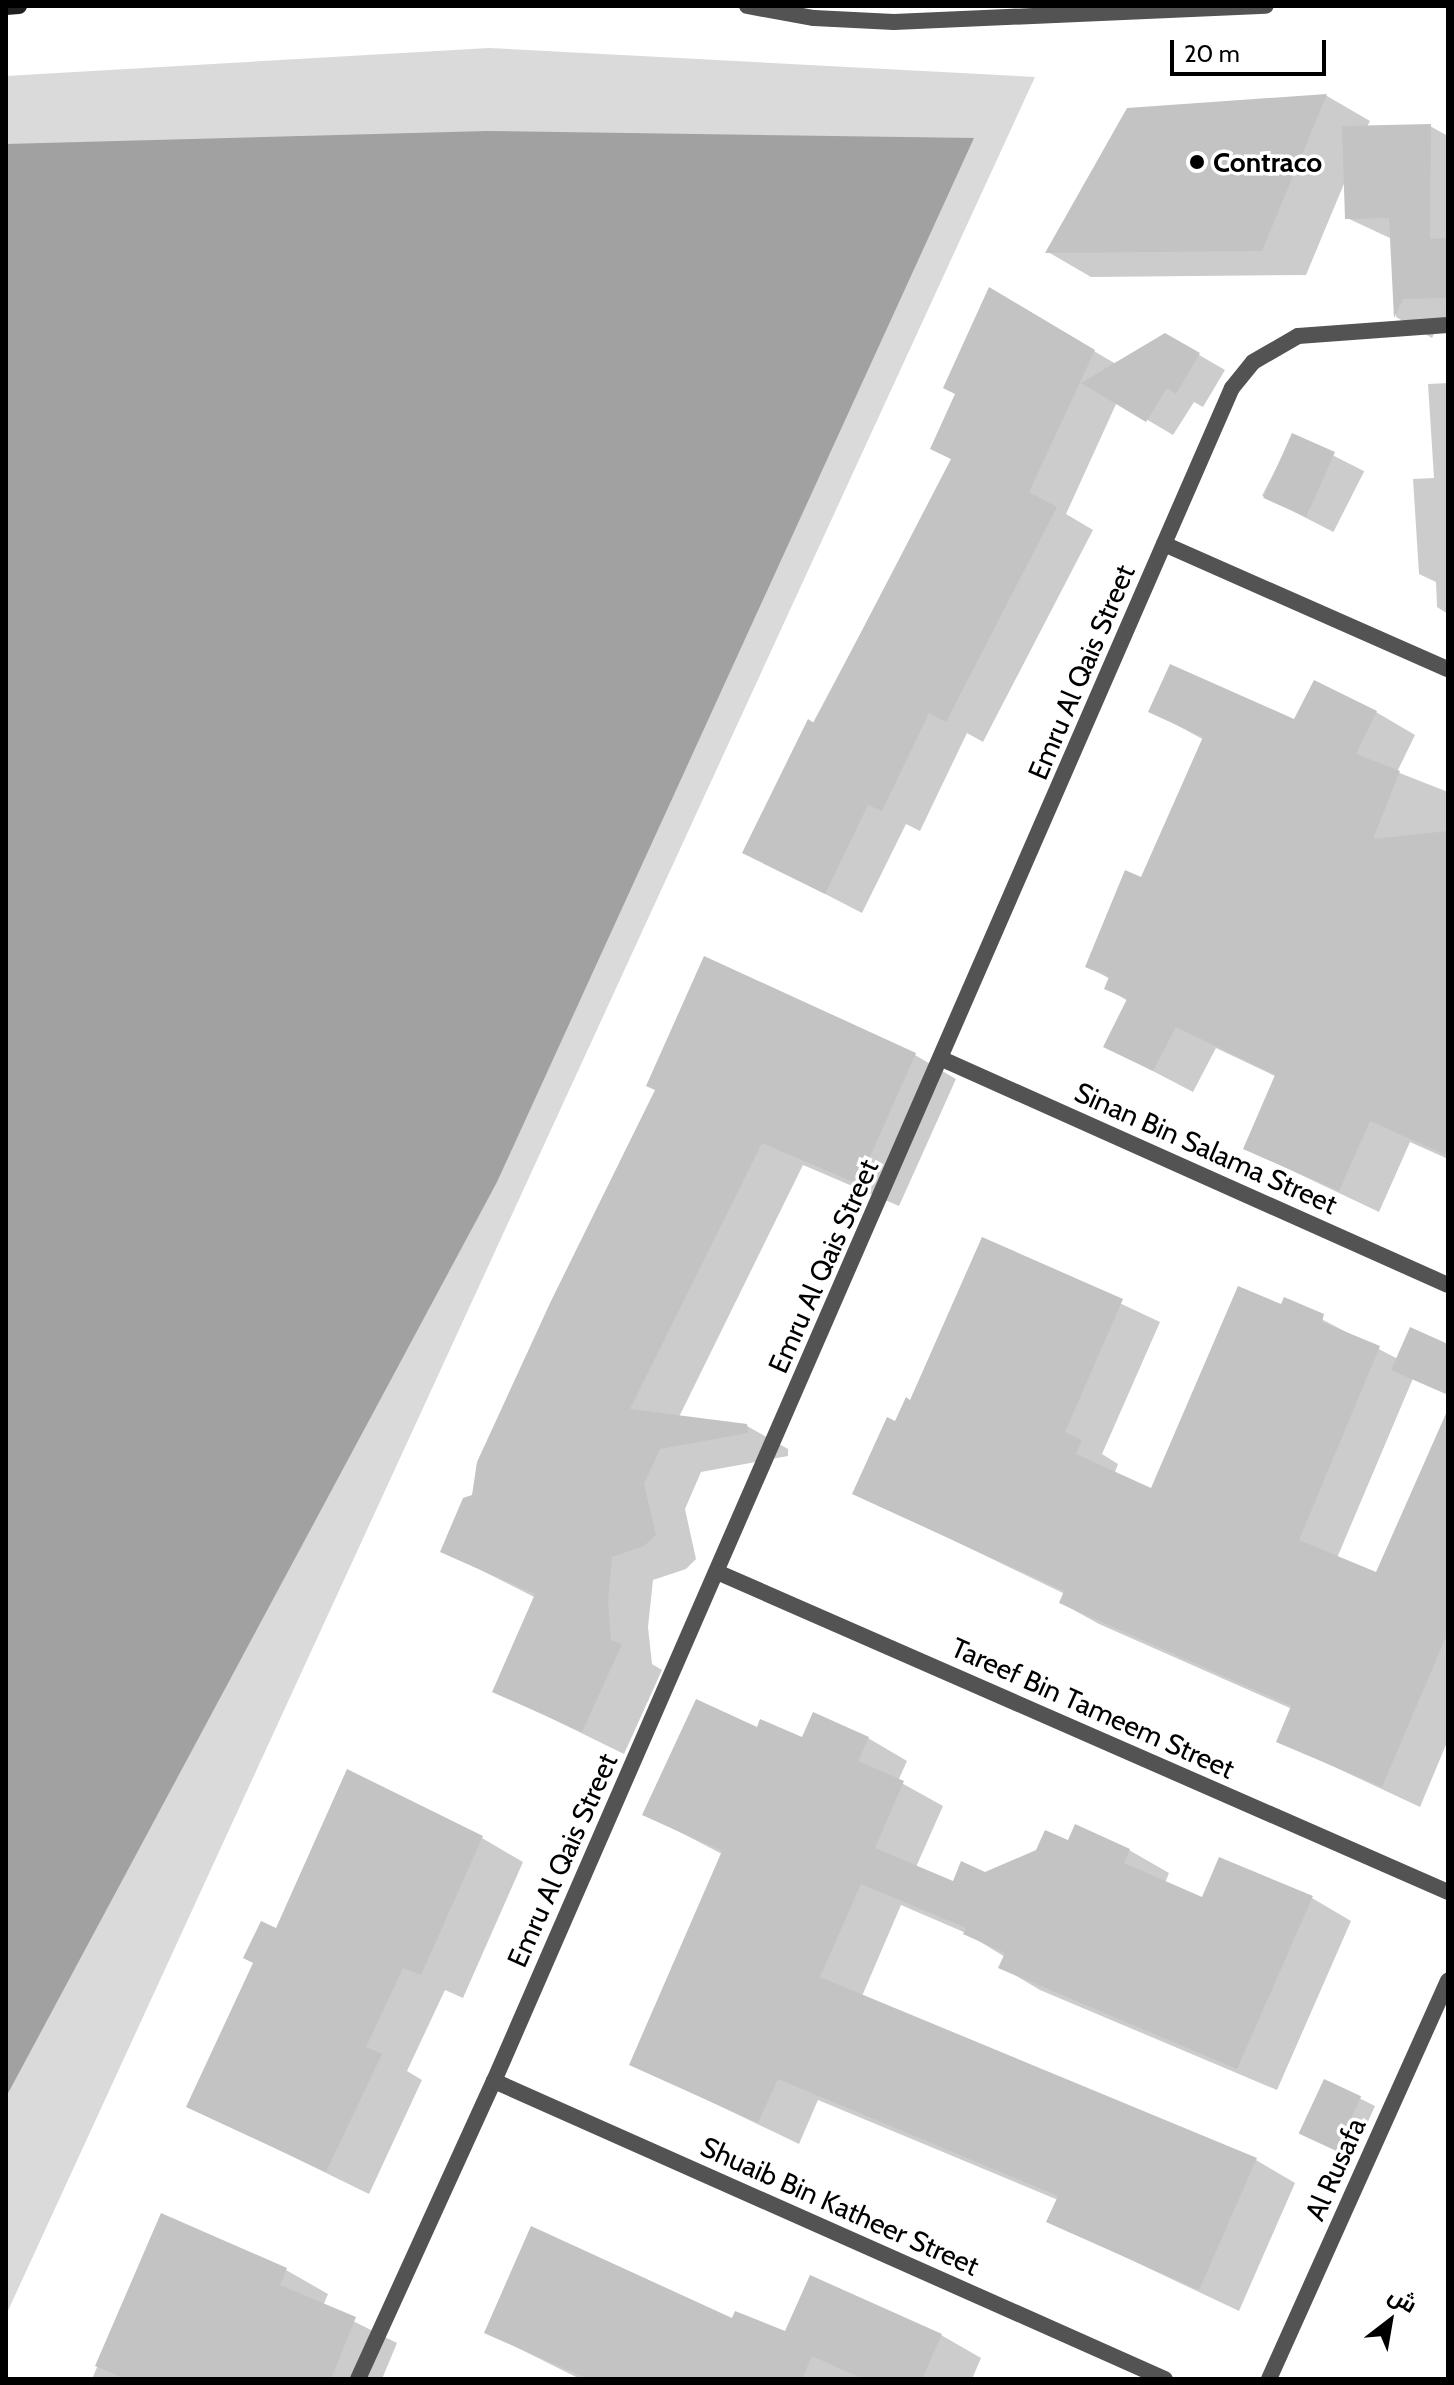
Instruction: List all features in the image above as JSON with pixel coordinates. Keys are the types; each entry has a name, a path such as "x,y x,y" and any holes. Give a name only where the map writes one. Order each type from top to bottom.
{"main road":[{"path":"6,7 19,6"}],"street":[{"path":"747,6 814,18 894,22 1266,6"},
{"name":"Emru Al Qais Street","path":"358,2379 494,2081 1232,388 1276,344 1327,331 1448,325"},
{"path":"1164,544 1448,669"},
{"name":"Sinan Bin Salama Street","path":"942,1059 1448,1285"},
{"name":"Tareef Bin Tameem Street","path":"717,1572 1448,1892"},
{"name":"Al Rusafa","path":"1269,2379 1448,1980"},
{"name":"Shuaib Bin Katheer Street","path":"494,2081 1165,2379"}],"shaded area":[{"path":"489,48 1035,77 6,2315 6,76"},
{"path":"487,131 974,138 497,1182 6,2097 6,144"}],"building":[{"name":"Contraco","path":"1327,94 1262,251 1045,253 1127,108"},
{"path":"1431,124 1430,239 1448,238 1448,298 1403,299 1394,318 1389,218 1345,219 1342,126"},
{"path":"989,287 1095,350 1029,492 1057,507 946,722 929,713 882,811 868,805 825,894 742,853 808,719 814,723 951,459 930,449 955,394 943,388"},
{"path":"1165,333 1200,353 1176,394 1167,388 1146,422 1081,383"},
{"path":"1292,433 1335,452 1306,517 1263,498"},
{"path":"1170,664 1294,719 1314,680 1377,711 1356,754 1400,771 1373,839 1448,831 1448,1156 1370,1121 1339,1191 1243,1149 1275,1075 1176,1027 1153,1071 1103,1047 1127,999 1104,989 1109,977 1085,967 1125,870 1141,877 1203,737 1148,712"},
{"path":"704,956 916,1053 858,1184 762,1143 630,1409 747,1424 748,1433 660,1449 644,1484 656,1535 644,1546 612,1557 608,1602 611,1640 622,1644 582,1732 492,1692 535,1594 440,1552 463,1498 472,1495 477,1462 551,1301 655,1090 646,1086"},
{"path":"982,1237 1123,1299 1065,1432 1082,1440 1076,1454 1151,1488 1238,1286 1281,1304 1284,1297 1324,1314 1322,1322 1380,1346 1299,1540 1376,1572 1448,1409 1448,1632 1382,1787 1276,1742 1291,1706 1059,1603 1064,1591 852,1494 887,1417 895,1421 906,1397 910,1400"},
{"path":"1410,1327 1448,1344 1448,1395 1391,1370"},
{"path":"696,1699 757,1727 760,1719 802,1737 813,1712 869,1737 858,1761 904,1781 875,1848 953,1881 961,1861 985,1872 1036,1850 1045,1830 1068,1840 1075,1824 1130,1849 1124,1863 1202,1897 1219,1857 1313,1896 1237,2069 998,1968 1005,1953 963,1934 966,1928 861,1884 820,1977 1257,2158 1199,2290 1046,2222 1058,2196 778,2079 758,2123 629,2065 722,1851 642,1815"},
{"path":"347,1769 483,1836 421,1975 403,1968 366,2047 382,2054 326,2172 186,2107 253,1963 243,1958 261,1921 276,1928"},
{"path":"1324,2079 1361,2096 1336,2151 1299,2133"},
{"path":"161,2213 287,2268 280,2285 356,2317 331,2379 126,2379 95,2366"},
{"path":"531,2226 732,2318 735,2311 785,2331 810,2275 942,2334 922,2379 863,2379 812,2356 802,2379 588,2379 484,2333"}],"place":[{"name":"Contraco","path":"1197,162"}]}
